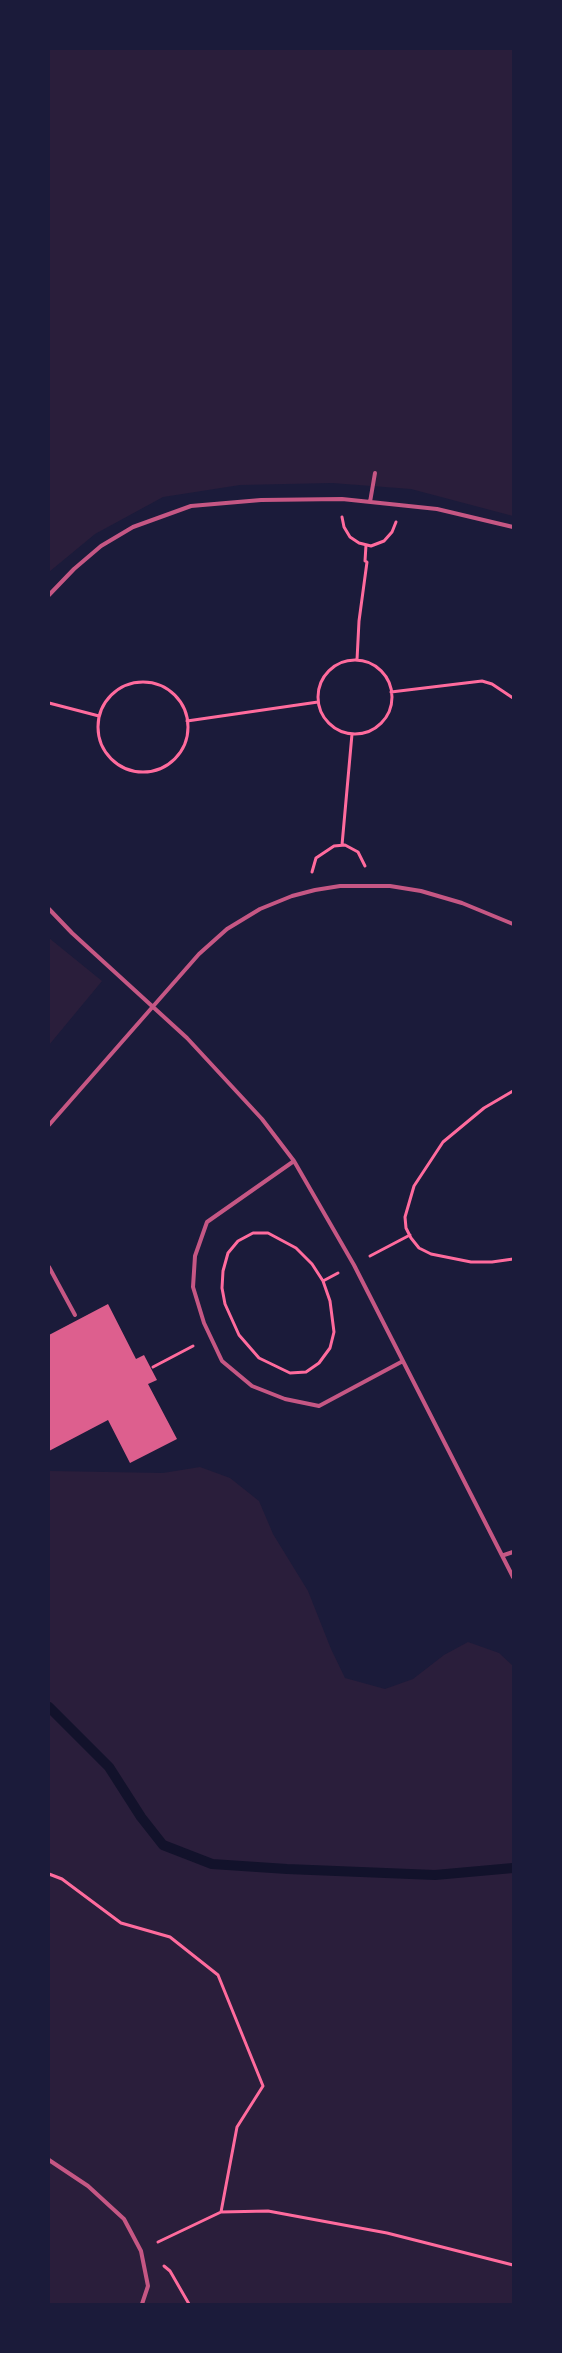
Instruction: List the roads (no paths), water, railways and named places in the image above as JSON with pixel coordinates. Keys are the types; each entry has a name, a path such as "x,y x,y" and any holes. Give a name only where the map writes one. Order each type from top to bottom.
{"lane":[{"path":"370,502 375,473"},
{"path":"49,596 74,569 101,546 134,527 190,506 224,502 302,498 342,499 437,509 513,527"},
{"path":"49,1125 152,1005 199,954 227,929 260,909 292,896 315,890 340,886 390,886 421,891 462,903 513,924"},
{"path":"49,909 72,933 152,1005 220,1072 262,1119 294,1161 354,1265 504,1556 513,1577"},
{"path":"294,1161 207,1222 195,1256 193,1287 204,1322 222,1361 252,1386 285,1399 319,1406 403,1361"},
{"path":"49,1267 75,1315"},
{"path":"504,1556 513,1552"},
{"path":"49,2160 88,2186 124,2219 141,2251 148,2286 142,2304"}],"waterway":[{"path":"49,1707 109,1767 141,1817 163,1845 212,1864 435,1875 513,1868"}]}
